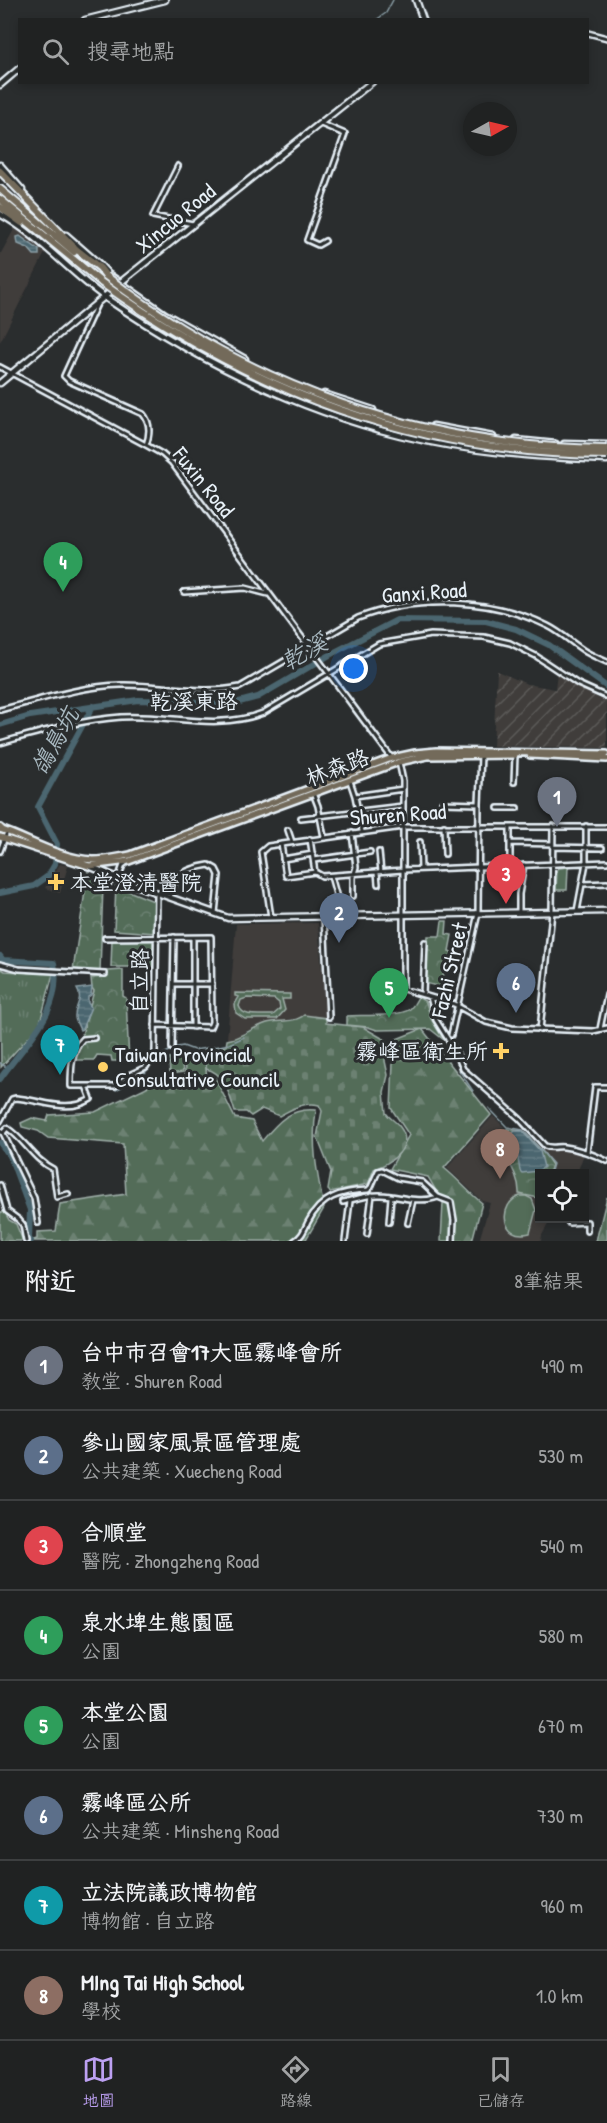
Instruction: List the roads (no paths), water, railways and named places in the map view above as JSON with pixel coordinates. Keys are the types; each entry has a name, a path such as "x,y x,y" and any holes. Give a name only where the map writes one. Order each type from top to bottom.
{"highway":[{"path":"1,172 76,249 100,268 106,276"},
{"path":"0,189 65,245 155,312 227,354 280,381 334,402 392,420 455,434 519,444 607,447"},
{"path":"0,199 102,283"},
{"path":"0,207 102,283 169,329 225,361 277,386 387,425 462,442 532,452 607,455"}],"main road":[{"name":"林森路","path":"90,863 129,861 392,758 415,753 436,751 607,759"},
{"name":"林森路","path":"90,863 130,855 312,791 350,781 399,762 427,756 607,754"},
{"path":"2,832 52,852 90,863"}],"street":[{"path":"93,18 165,0"},
{"path":"416,0 422,18"},
{"path":"589,33 607,38"},
{"path":"0,85 18,70"},
{"name":"Xincuo Road","path":"0,383 121,282 369,84"},
{"path":"320,123 345,134 307,240 318,245 325,241"},
{"path":"0,165 57,227 108,274 165,314 266,371 314,390 404,420 490,437 607,447"},
{"path":"178,166 153,216 194,224"},
{"path":"0,214 16,222 49,248 105,297 213,363 267,390 399,435 499,453 543,458 607,460"},
{"path":"97,304 64,376 69,381 143,414 150,433 146,445"},
{"name":"Fuxin Road","path":"0,367 162,454 179,472 328,671"},
{"path":"184,592 245,588 269,595"},
{"name":"Ganxi Road","path":"0,710 100,686 221,690 240,687 358,618 378,610 437,603 468,604 513,611 532,618 607,662"},
{"name":"乾溪東路","path":"0,743 78,723 124,717 222,723 244,720 263,713 328,671 380,644 421,636 459,635 484,637 510,643 536,656 578,684 607,697"},
{"path":"328,671 392,758 399,762 403,789 404,827 403,988 457,1005 486,1022 512,1028 593,1031 607,1028"},
{"name":"Fazhi Street","path":"451,1035 478,913 481,754"},
{"path":"514,782 515,755"},
{"path":"350,781 362,832"},
{"path":"355,796 403,789"},
{"path":"312,791 324,837"},
{"path":"442,803 479,804"},
{"path":"301,818 403,806"},
{"path":"498,808 517,808"},
{"path":"444,826 445,854"},
{"path":"540,1030 552,912 553,826"},
{"path":"577,911 586,863 586,826"},
{"name":"Shuren Road","path":"271,918 261,852 268,846 404,827 607,827"},
{"path":"510,827 510,866"},
{"path":"288,830 292,842"},
{"path":"0,851 2,832"},
{"path":"352,833 355,873 353,896"},
{"path":"310,839 315,872"},
{"path":"420,842 421,869"},
{"path":"510,843 602,848"},
{"path":"282,844 286,876 315,872 322,876 331,876 421,869 607,862"},
{"path":"314,860 370,852"},
{"path":"378,884 379,852"},
{"path":"283,859 313,854"},
{"path":"102,871 106,886 117,878 123,865 129,861"},
{"path":"90,863 117,878 228,918 607,912"},
{"path":"519,912 519,894 524,865"},
{"path":"170,897 174,880 183,872 209,866 216,869 219,875 215,915"},
{"path":"331,876 342,916"},
{"path":"583,884 607,883"},
{"name":"自立路","path":"87,1086 115,1086 131,1074 144,1069 155,1052 157,893"},
{"path":"324,916 329,1017"},
{"path":"105,938 156,937"},
{"name":"自立路","path":"156,937 211,937 212,984 174,984"},
{"path":"172,1048 174,938"},
{"path":"193,938 193,1027"},
{"path":"423,995 425,942"},
{"path":"0,964 10,968 105,974"},
{"path":"155,1025 210,1027 212,984"},
{"path":"600,1029 607,995"},
{"path":"430,997 436,1020 467,1074 519,1118 546,1147 561,1146 587,1152 607,1161"},
{"path":"0,1121 12,1099 23,1099 54,1106 77,1105 91,1099 87,1086 71,1086 71,1062 80,1042 83,1039 94,1038"},
{"path":"587,1152 595,1087 607,1087"},
{"path":"38,1223 34,1198 1,1132 7,1128 15,1133 44,1163 53,1169 57,1197 68,1194"},
{"path":"294,1241 300,1238 318,1206 338,1194 368,1190 378,1171 384,1170 398,1178 422,1182 438,1197 447,1199 452,1206 453,1241"},
{"path":"0,1185 7,1211 23,1225 26,1241"},
{"path":"367,1234 372,1195"},
{"path":"344,1202 372,1195 429,1201 438,1197"},
{"path":"389,1222 391,1197"},
{"path":"408,1223 413,1200"},
{"path":"345,1241 350,1201"},
{"path":"586,1223 587,1232"}],"water":[{"path":"20,236 39,250 39,255 34,255 28,248 18,244 17,237"},
{"path":"92,987 91,995 88,997 91,1007 80,1030 75,1017 80,996 77,989"},
{"path":"67,1031 71,1037 70,1046 57,1043 61,1032"},
{"path":"515,1131 522,1131 540,1151 544,1167 535,1169 535,1171 522,1173 516,1147 509,1141 509,1136"}],"waterway":[{"path":"379,18 386,13 393,0"},
{"name":"乾溪","path":"0,725 30,716 138,700 190,701 224,706 258,697 335,652 397,620 486,621 516,629 549,645 607,687"},
{"name":"鴿鳥坑","path":"0,893 34,886 48,876 55,864 57,844 38,807 93,706"},
{"name":"鴿鳥坑","path":"0,956 3,960 54,963 56,980 48,1011 40,1026 0,1079"},
{"path":"116,1090 145,1073 156,1058 177,1047 183,1046 194,1050 229,1044 244,1037"},
{"path":"0,1063 8,1068"},
{"path":"459,1070 473,1091"},
{"path":"489,1108 507,1127 523,1130 553,1164 552,1169"},
{"name":"鴿鳥坑","path":"0,1143 10,1156 30,1210 29,1239 31,1241"}],"place":[{"name":"泉水埤生態園區","path":"63,592"},
{"name":"台中市召會17大區霧峰會所","path":"557,827"},
{"name":"本堂澄清醫院","path":"56,882"},
{"name":"合順堂","path":"506,904"},
{"name":"參山國家風景區管理處","path":"339,943"},
{"name":"霧峰區公所","path":"516,1013"},
{"name":"本堂公園","path":"389,1018"},
{"name":"霧峰區衛生所","path":"501,1051"},
{"name":"Taiwan Provincial Consultative Council","path":"103,1067"},
{"name":"立法院議政博物館","path":"60,1075"},
{"name":"MIng Tai High School","path":"500,1179"}]}
